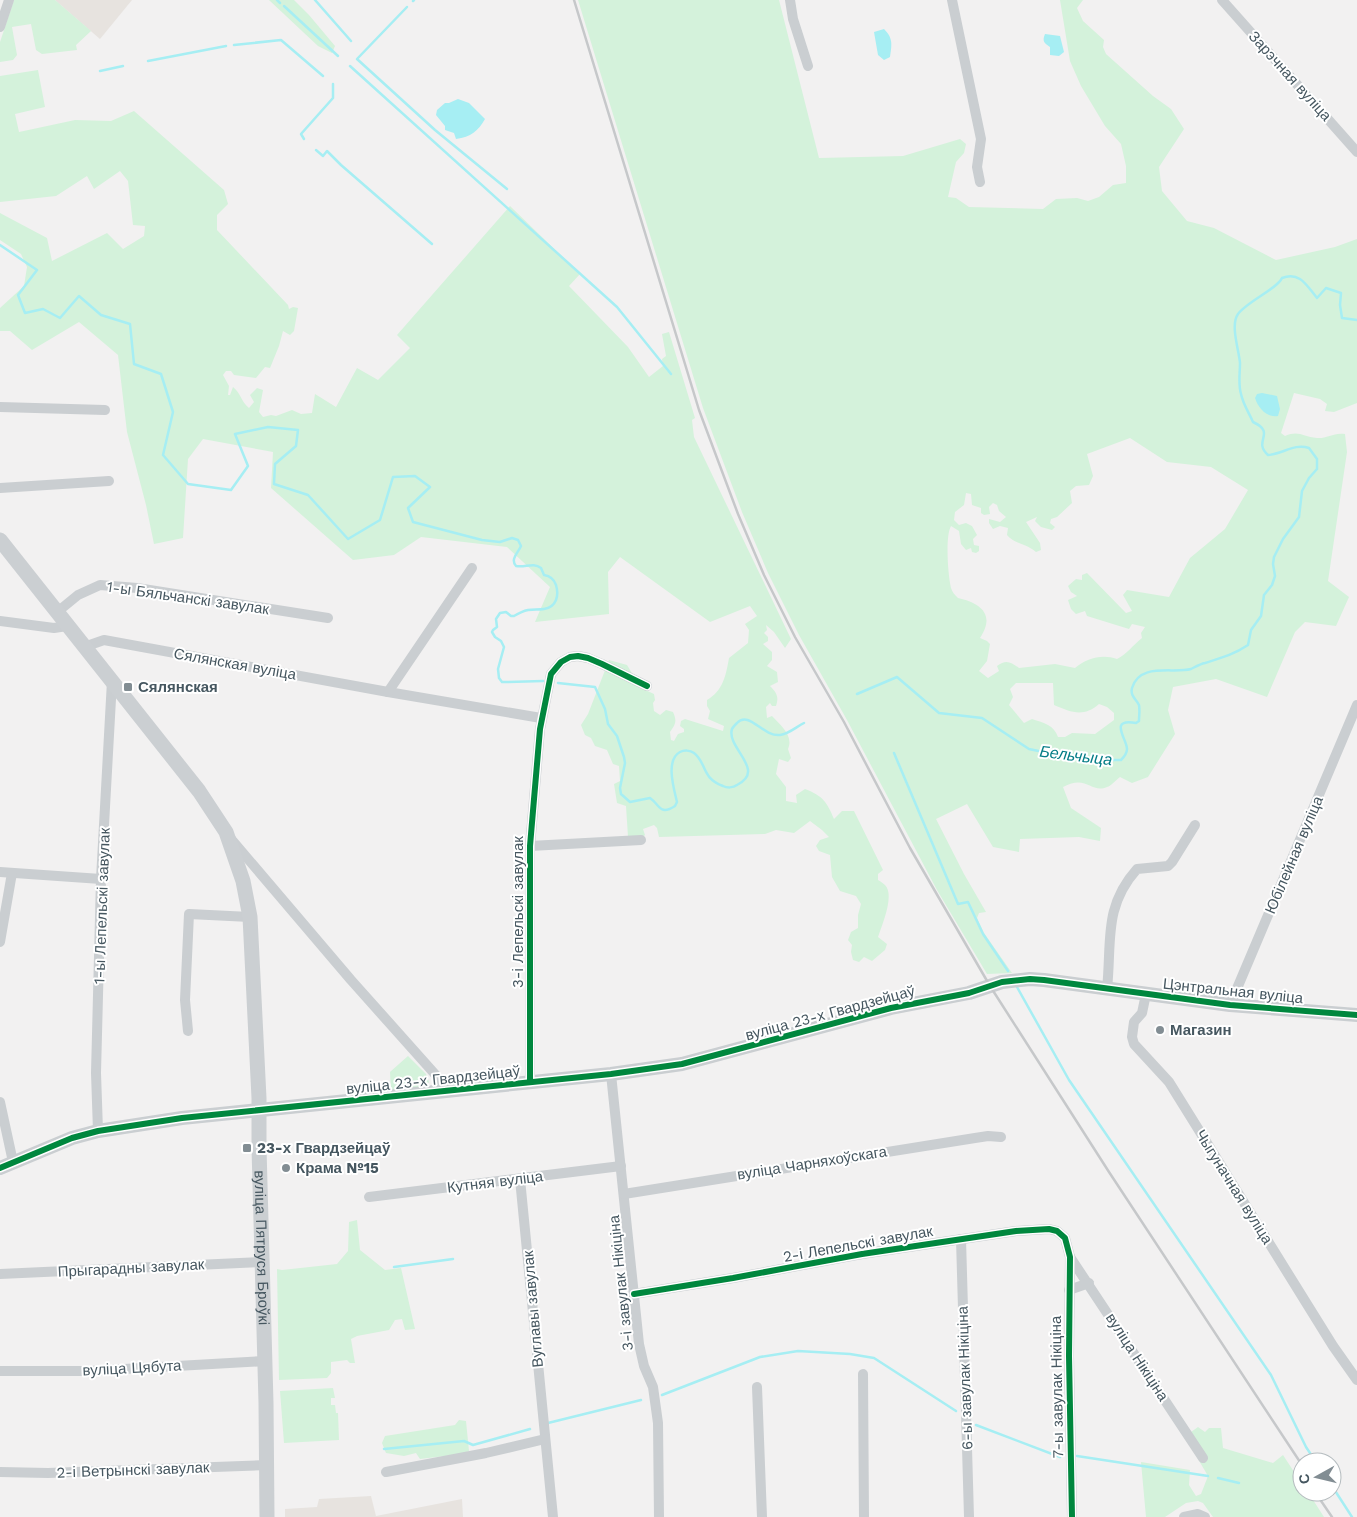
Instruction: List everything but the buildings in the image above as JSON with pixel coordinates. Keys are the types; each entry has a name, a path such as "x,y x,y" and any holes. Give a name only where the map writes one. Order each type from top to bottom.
{"main road":[{"name":"вуліца Пятруся Броўкі","path":"0,540 199,792 226,832 243,882 250,917 256,1028 265,1361 267,1517"}],"street":[{"path":"0,27 9,0"},
{"path":"790,0 793,19 808,66"},
{"path":"952,0 981,139 977,167 980,182"},
{"name":"Зарэчная вуліца","path":"1222,0 1357,152"},
{"path":"0,407 105,410"},
{"path":"0,488 109,481"},
{"path":"388,692 472,568"},
{"name":"1-ы Бяльчанскі завулак","path":"56,612 78,595 100,585 137,588 328,618"},
{"path":"0,621 54,628 67,626"},
{"name":"Сялянская вуліца","path":"84,647 104,640 541,718"},
{"name":"3-і Лепельскі завулак","path":"530,1082 530,846 541,718 552,674 561,662 570,657 588,658 647,686"},
{"name":"1-ы Лепельскі завулак","path":"98,1131 96,1073 101,879 112,681"},
{"name":"Юбілейная вуліца","path":"1230,1005 1357,705"},
{"path":"1107,989 1111,921 1121,890 1137,869 1168,866 1195,825"},
{"name":"вуліца Пятруся Броўкі","path":"226,832 351,980 450,1091"},
{"path":"530,846 641,840"},
{"path":"0,872 101,879"},
{"path":"0,942 12,873"},
{"path":"188,1031 186,1000 189,914 250,917"},
{"name":"вуліца 23-х Гвардзейцаў","path":"0,1168 72,1138 98,1131 182,1118 611,1074 682,1064 891,1008 969,993 1002,982 1044,980 1107,989"},
{"name":"Цэнтральная вуліца","path":"1107,989 1230,1005 1357,1015"},
{"name":"Чыгуначная вуліца","path":"1146,994 1142,1013 1134,1022 1132,1036 1134,1044 1169,1082 1333,1346 1357,1380"},
{"name":"3-і завулак Нікіціна","path":"611,1074 639,1344 644,1366 653,1388 658,1423 659,1517"},
{"path":"0,1102 13,1162"},
{"name":"вуліца Чарняхоўскага","path":"624,1194 988,1136 1001,1137"},
{"name":"Кутняя вуліца","path":"369,1197 621,1166"},
{"name":"Вуглавы завулак","path":"520,1179 552,1517"},
{"name":"2-і Лепельскі завулак","path":"634,1294 862,1254 1016,1231 1049,1229 1057,1231 1065,1238 1070,1257"},
{"name":"6-ы завулак Нікіціна","path":"961,1239 969,1517"},
{"name":"вуліца Нікіціна","path":"1070,1257 1203,1458"},
{"name":"7-ы завулак Нікіціна","path":"1070,1257 1072,1517"},
{"name":"Прыгарадны завулак","path":"0,1274 262,1262"},
{"path":"1069,1290 1089,1283"},
{"name":"вуліца Цябута","path":"0,1370 90,1371 265,1361"},
{"path":"863,1374 864,1517"},
{"path":"757,1387 762,1517"},
{"path":"386,1472 486,1453 545,1439"},
{"name":"2-і Ветрынскі завулак","path":"0,1472 48,1473 267,1465"},
{"path":"1184,1517 1201,1516"}],"shaded area":[{"path":"55,0 132,0 100,39"},
{"path":"371,1496 376,1516 462,1499 463,1517 285,1517 285,1509 317,1507 319,1499"}],"green space":[{"path":"14,0 55,0 91,31 76,45 77,50 42,54 36,50 31,24 12,27 17,55 13,60 0,62 0,42"},
{"path":"269,0 294,0 335,46 332,53 318,46"},
{"path":"578,0 779,0 819,158 903,156 960,139 966,144 964,153 956,162 948,197 956,198 969,207 1043,209 1056,199 1077,198 1088,201 1099,197 1113,185 1126,183 1126,166 1121,144 1105,126 1081,86 1070,61 1060,0 1083,0 1077,8 1083,21 1104,40 1103,47 1106,54 1153,96 1171,109 1184,129 1159,167 1162,191 1187,221 1214,228 1276,260 1335,247 1357,239 1357,403 1334,412 1325,411 1327,404 1320,399 1294,393 1281,433 1285,436 1298,434 1317,438 1345,434 1347,452 1328,581 1349,597 1336,626 1305,622 1295,632 1267,697 1216,679 1173,687 1168,710 1175,734 1148,777 1132,783 1120,777 1107,787 1102,788 1078,782 1063,787 1071,808 1101,828 1100,841 1079,837 1020,839 1019,852 993,847 967,804 936,819 986,912 979,913 977,918 984,933 1012,973 987,974 937,890 847,720 799,635 768,573 742,512 703,408","holes":["1130,438 1167,462 1211,467 1248,490 1225,529 1190,558 1169,597 1127,590 1123,595 1132,611 1126,613 1087,573 1082,575 1082,580 1076,579 1068,586 1071,592 1077,596 1068,600 1071,609 1076,614 1085,611 1087,616 1129,629 1132,624 1145,627 1141,633 1142,638 1124,655 1117,659 1095,658 1075,668 1055,664 1019,668 1006,662 997,666 999,671 988,678 979,671 987,661 990,644 980,638 985,630 986,616 979,607 955,595 951,588 949,574 948,538 951,526 959,531 961,544 966,550 971,548 972,552 976,553 979,551 979,546 974,545 973,539 977,535 972,526 966,523 959,525 954,520 955,512 964,505 966,493 971,494 972,505 981,508 981,513 984,515 990,514 989,507 993,503 997,505 999,511 1006,517 1000,522 989,519 993,529 1000,526 1008,528 1007,535 1010,538 1036,552 1041,550 1040,543 1026,522 1037,517 1035,521 1041,527 1052,530 1055,527 1050,523 1051,519 1057,517 1072,503 1070,491 1076,486 1089,485 1093,476 1087,454","1016,683 1053,683 1054,705 1071,711 1082,712 1088,711 1099,704 1107,707 1114,713 1114,720 1095,734 1072,733 1065,737 1058,737 1054,730 1044,723 1032,719 1024,723 1009,705 1013,697 1010,689"]},
{"path":"38,70 45,107 15,114 19,132 75,120 111,121 134,111 224,190 228,204 217,215 217,230 288,305 289,309 293,307 298,308 294,331 290,335 283,331 270,368 265,367 256,378 234,375 231,371 226,371 223,375 229,386 228,395 230,395 233,387 249,408 254,402 250,395 257,388 263,390 259,412 263,417 276,416 292,410 301,414 312,413 315,394 336,407 357,368 378,380 410,348 397,335 510,206 580,274 569,286 628,347 649,377 663,366 662,359 666,356 662,334 669,332 695,418 692,420 694,437 791,639 785,648 774,632 766,625 767,630 764,633 768,637 768,641 763,644 772,652 772,660 767,666 777,672 778,682 770,686 776,693 777,700 776,706 772,706 770,703 766,707 767,718 772,716 788,735 788,749 791,758 788,762 779,759 776,774 786,787 786,801 797,803 796,795 805,789 824,800 834,819 842,811 854,811 883,870 878,874 878,880 888,890 887,910 878,937 887,944 885,950 872,961 864,957 859,962 853,960 852,945 848,940 851,932 858,928 858,915 861,904 856,896 840,891 832,877 830,855 819,851 816,846 820,840 829,837 810,821 794,833 776,830 765,834 659,837 657,828 654,825 643,829 645,835 642,838 628,837 626,806 617,803 614,784 620,781 619,766 613,764 607,750 595,746 591,738 585,735 581,725 588,714 609,660 627,665 641,688 654,694 654,711 660,715 666,710 673,712 675,722 670,732 671,740 674,741 678,734 684,732 684,729 680,726 681,721 685,719 723,731 724,726 708,719 710,711 707,706 707,700 720,687 725,676 729,658 748,643 749,630 745,624 757,616 750,606 710,622 620,557 608,572 609,614 535,622 550,587 507,547 421,537 394,555 353,560 271,488 273,452 203,439 188,459 183,538 154,544 127,432 118,355 79,322 32,350 10,331 0,331 0,308 24,286 27,267 21,254 0,240 0,213 47,238 52,261 107,233 123,249 144,236 145,226 133,225 128,181 120,171 94,189 87,176 56,196 0,202 0,76"},
{"path":"408,1056 426,1074 429,1082 424,1088 391,1091 390,1072"},
{"path":"357,1220 360,1250 385,1270 401,1268 415,1329 405,1330 402,1319 395,1320 389,1330 357,1336 351,1339 355,1363 350,1363 347,1360 331,1362 331,1373 327,1378 279,1380 277,1269 337,1264 348,1251 349,1222"},
{"path":"333,1388 335,1398 331,1398 331,1405 335,1405 336,1413 338,1413 339,1440 284,1443 280,1391"},
{"path":"459,1420 466,1421 469,1451 462,1454 420,1459 416,1453 404,1456 386,1453 382,1443 385,1436 455,1425"},
{"path":"1198,1427 1205,1432 1209,1428 1221,1428 1223,1448 1273,1463 1283,1455 1292,1469 1292,1502 1314,1502 1324,1517 1213,1517 1203,1503 1198,1501 1186,1503 1165,1517 1146,1517 1141,1462 1190,1470 1189,1485 1196,1496 1201,1494 1208,1476 1191,1447 1191,1432"}],"water":[{"path":"884,29 889,35 891,45 890,57 884,60 878,55 874,32"},
{"path":"1045,34 1060,36 1064,52 1059,56 1050,55 1050,47 1044,40"},
{"path":"458,99 469,103 485,119 474,133 456,139 454,133 445,130 445,126 436,115 437,110 445,103"},
{"path":"1257,394 1277,396 1280,409 1278,416 1267,414 1258,405 1255,398"}],"waterway":[{"path":"277,0 280,3"},
{"path":"315,0 351,41"},
{"path":"284,6 338,56"},
{"path":"407,7 357,59 435,130 507,189"},
{"path":"234,45 281,40 323,76"},
{"path":"148,61 226,46"},
{"path":"100,71 123,66"},
{"path":"350,66 617,307 671,374"},
{"path":"304,139 301,134 333,98 333,84"},
{"path":"316,150 323,156 327,151 432,244"},
{"name":"Бельчыца","path":"0,245 37,270 18,295 25,313 43,309 60,318 79,296 101,315 130,324 134,364 161,374 173,412 163,455 188,484 231,490 248,466 235,434 268,427 298,430 296,446 275,464 274,484 308,495 348,539 380,520 393,477 415,476 430,487 408,508 413,522 482,540 500,542 512,538 518,540 521,546 514,558 516,566 535,565 541,568 544,575 554,581 557,596 552,606 548,608 526,610 514,616 506,612 500,613 496,619 497,627 492,632 504,647 498,669 499,678 502,682 543,681"},
{"name":"Бельчыца","path":"857,694 897,677 939,713 982,718 1029,749 1106,760 1121,760 1126,754 1127,749 1121,726 1128,722 1136,723 1139,721 1139,705 1132,691 1136,680 1149,672 1191,669 1232,654 1248,645 1251,630 1261,616 1264,595 1272,585 1275,576 1274,557 1283,539 1299,517 1302,491 1309,478 1317,469 1317,459 1309,448 1298,447 1268,455 1264,450 1262,445 1263,430 1253,422 1240,390 1240,363 1235,331 1238,314 1282,278 1294,276 1302,281 1317,298 1326,288 1341,293 1342,318 1357,320"},
{"name":"Бельчыца","path":"558,683 595,687 605,709 608,724 617,736 624,757 621,794 630,802 650,798 663,810 670,809 677,802 672,768 675,756 680,752 691,751 694,753 711,779 725,787 732,787 745,779 748,773 744,758 734,744 732,736 732,729 737,723 746,720 774,735 789,732 804,723"},
{"path":"894,753 958,904 968,902 983,934 1008,971"},
{"path":"1017,987 1069,1080 1271,1375 1309,1452"},
{"path":"394,1267 453,1259"},
{"path":"662,1395 760,1357 798,1351 850,1354 874,1358 956,1411"},
{"path":"548,1423 641,1400"},
{"path":"976,1425 1060,1457"},
{"path":"384,1449 464,1441 473,1445 530,1429"},
{"path":"1077,1456 1208,1476"},
{"path":"1218,1478 1239,1483"},
{"path":"1342,1502 1352,1517"}],"railway":[{"path":"574,0 699,410 738,514 764,575 795,637 844,722 910,848 990,986 1109,1172 1293,1452"},
{"path":"1322,1502 1332,1517"}],"cycle path":[{"path":"530,1082 530,846 540,729 551,674 561,662 570,657 578,656 602,664 647,686"},
{"path":"0,1168 72,1138 98,1131 182,1118 611,1074 682,1064 891,1008 969,993 1002,982 1030,979 1044,980 1230,1005 1357,1015"},
{"path":"634,1294 862,1254 1016,1231 1049,1229 1057,1231 1065,1238 1070,1257 1069,1356 1072,1517"}],"place":[{"name":"Сялянская","path":"128,687"},
{"name":"Магазин","path":"1160,1030"},
{"name":"23-х Гвардзейцаў","path":"247,1148"},
{"name":"Крама №15","path":"286,1168"}]}
